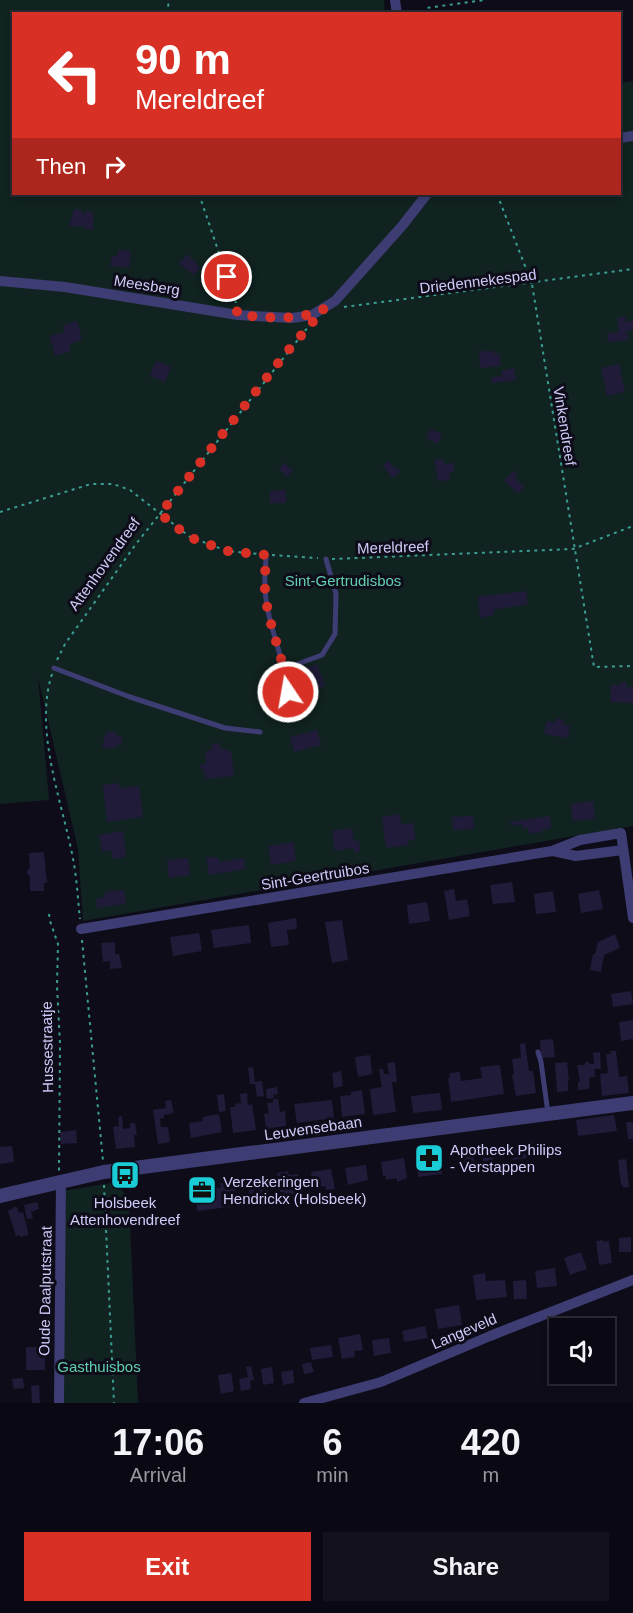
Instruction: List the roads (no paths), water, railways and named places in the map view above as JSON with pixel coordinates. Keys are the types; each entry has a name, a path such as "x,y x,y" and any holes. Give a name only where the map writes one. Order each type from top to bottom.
{"street":[{"name":"Meesberg","path":"0,281 65,287 238,315 292,318 312,315 334,302 402,226 426,195"},
{"name":"Sint-Geertruibos","path":"81,929 552,851 580,840 621,832 623,850 576,856 552,851"},
{"path":"623,850 633,918"},
{"name":"Leuvensebaan","path":"0,1196 61,1180 104,1172 633,1102"},
{"name":"Oude Daalputstraat","path":"59,1403 61,1180"},
{"name":"Langeveld","path":"304,1403 381,1382 633,1280"}],"lane":[{"path":"266,555 265,590 270,618 285,669 288,692"},
{"path":"285,669 322,655 335,634 336,594 326,559"},
{"path":"54,668 225,729 260,732"},
{"path":"538,1052 548,1113"}],"place":[{"name":"Apotheek Philips - Verstappen","path":"429,1158"},
{"name":"Holsbeek Attenhovendreef","path":"125,1175"},
{"name":"Verzekeringen Hendrickx (Holsbeek)","path":"202,1190"}],"park label":[{"name":"Sint-Gertrudisbos","path":"343,580"},
{"name":"Gasthuisbos","path":"99,1366"}]}
